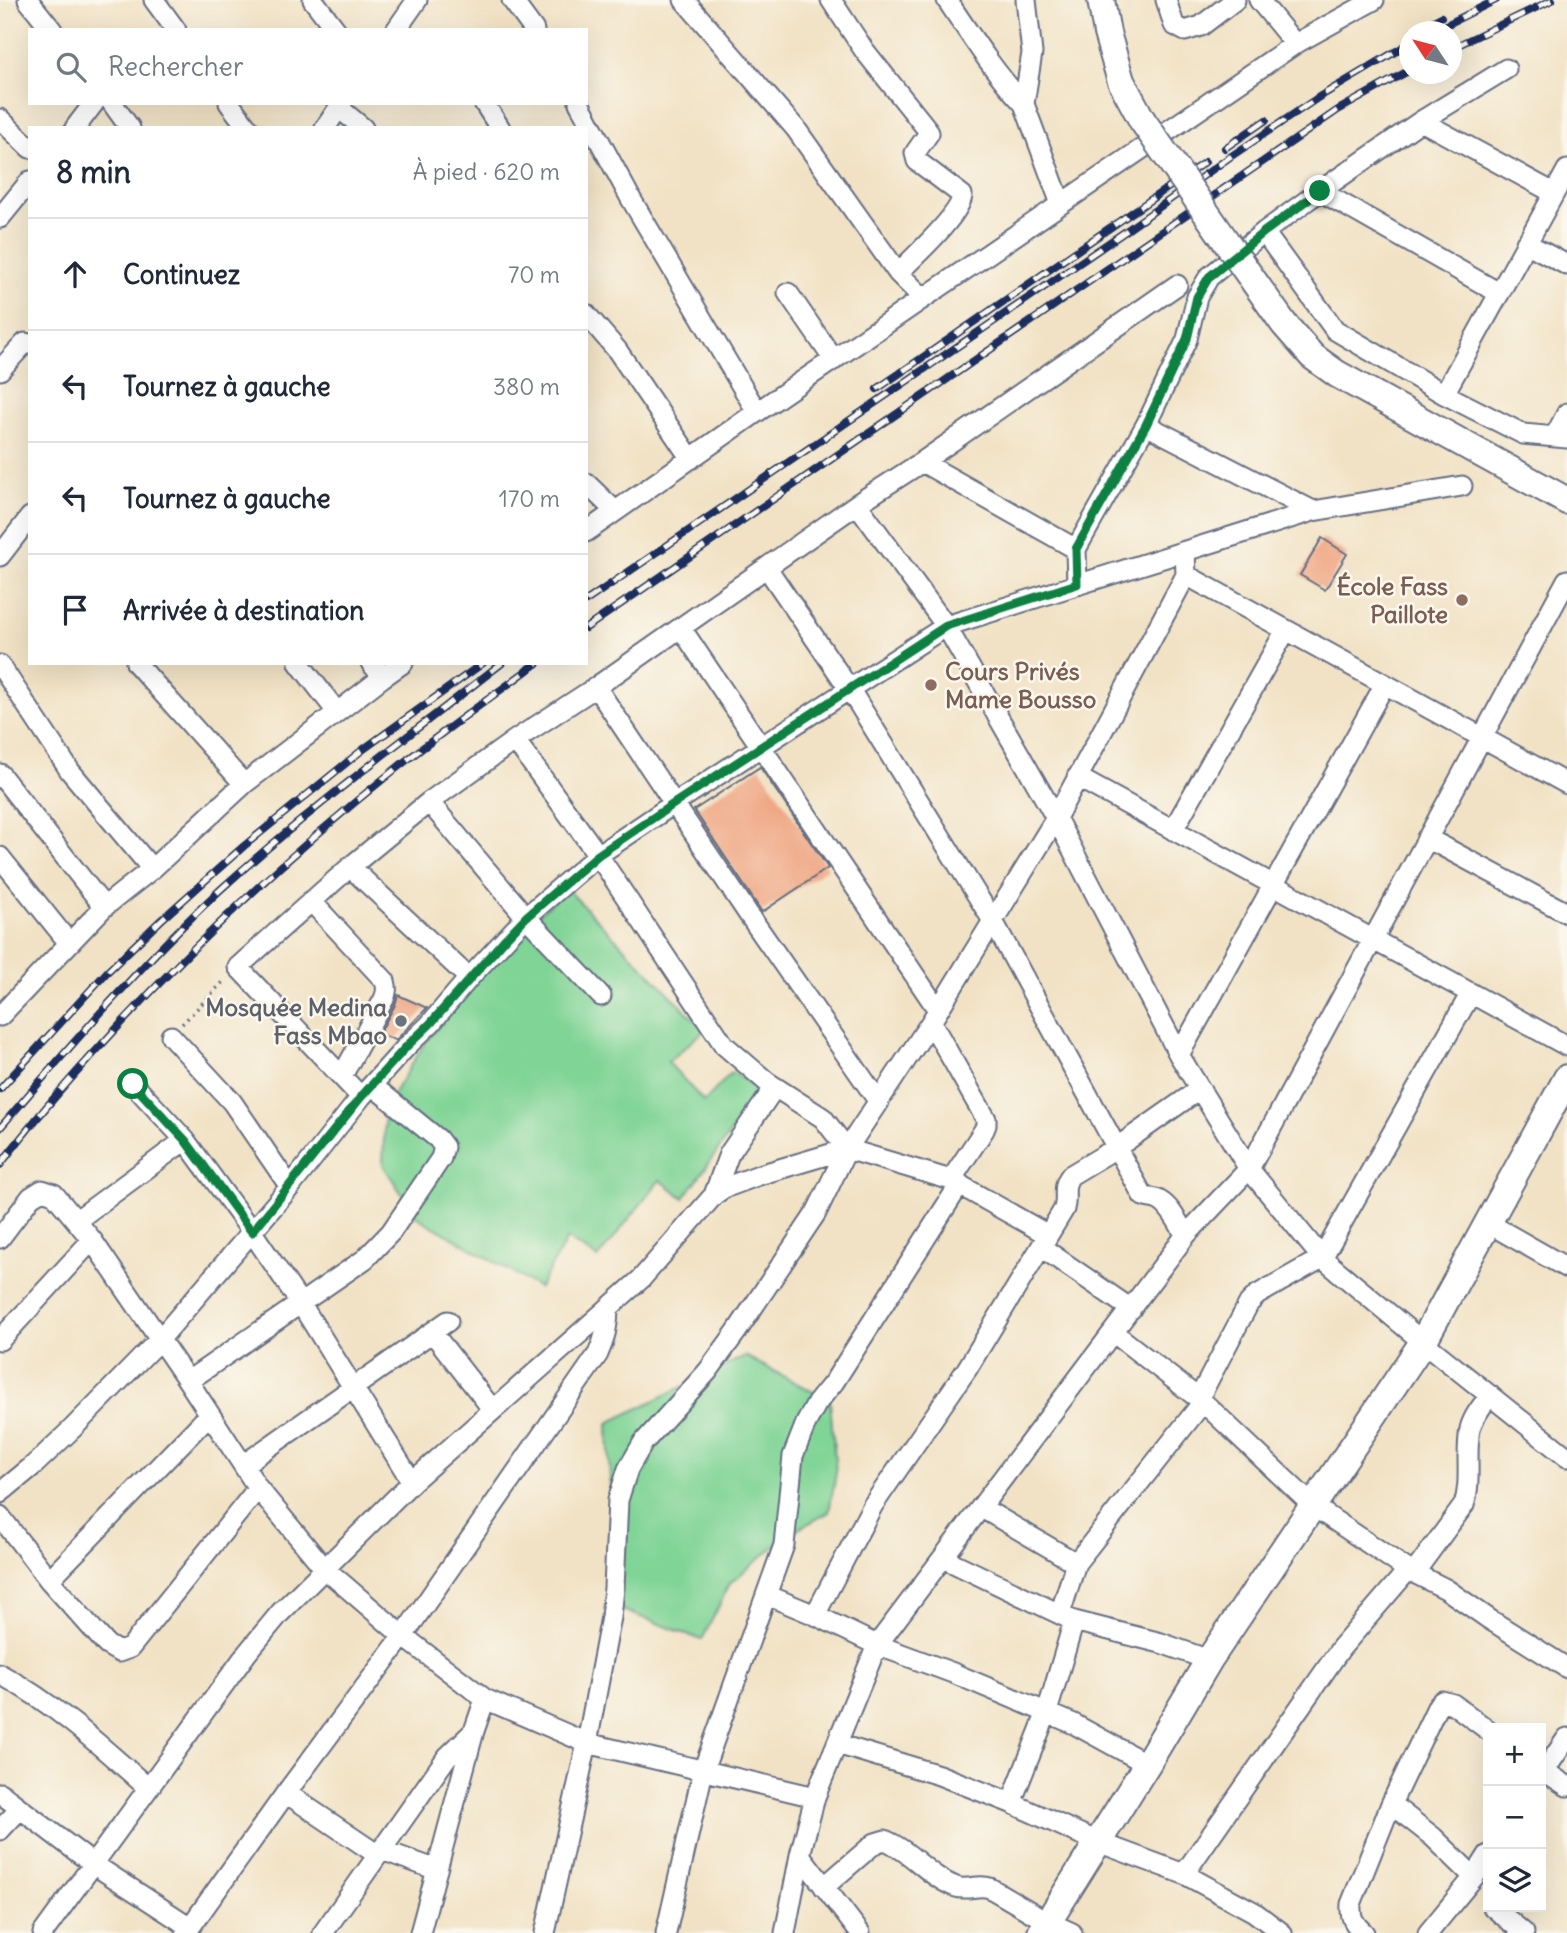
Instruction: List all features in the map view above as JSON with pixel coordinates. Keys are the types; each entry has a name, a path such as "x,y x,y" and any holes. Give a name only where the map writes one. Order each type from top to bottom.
{"street":[{"path":"28,0 50,28"},
{"path":"154,0 175,28"},
{"path":"313,0 335,28"},
{"path":"402,27 417,0"},
{"path":"512,0 533,28"},
{"path":"684,0 796,129 898,273 923,298"},
{"path":"831,0 864,50 927,129 929,133 915,153 917,161 962,195 962,203 942,228 898,273"},
{"path":"947,0 983,54 1024,104 1061,204"},
{"path":"1024,104 1032,53 1026,0"},
{"path":"1101,0 1121,81 1142,120 1242,266 1284,324 1312,356 1337,374 1567,501"},
{"path":"1166,0 1174,25 1185,31 1201,26 1235,0"},
{"path":"1259,0 1295,44"},
{"path":"588,531 1295,44 1374,0"},
{"path":"1077,584 1076,549 1146,425 1187,339 1197,297 1209,277 1320,191 1422,121 1506,69"},
{"path":"77,126 92,105"},
{"path":"113,105 129,126"},
{"path":"231,105 246,126"},
{"path":"485,105 499,126"},
{"path":"580,105 757,412"},
{"path":"326,126 341,106 361,126"},
{"path":"0,119 28,146"},
{"path":"1422,121 1554,193"},
{"path":"1444,394 1567,170"},
{"path":"0,218 28,183"},
{"path":"1320,191 1499,293"},
{"path":"1264,232 1335,330 1444,394 1523,434 1561,437 1567,413"},
{"path":"1526,243 1567,265"},
{"path":"188,1381 365,1259 391,1232 442,1158 444,1147 439,1139 342,1076 238,967 350,867 429,802 515,740 596,687 1177,285"},
{"path":"789,293 834,360"},
{"path":"588,316 617,350 691,459"},
{"path":"0,370 19,348 28,344"},
{"path":"1146,425 1312,510"},
{"path":"922,462 1076,549"},
{"path":"588,485 615,511"},
{"path":"0,1493 73,1428 160,1339 407,1046 526,917 598,855 946,626 1312,510 1462,486"},
{"path":"857,504 946,626 1056,818 1179,1055 1250,1168 1322,1258 1567,1457"},
{"path":"0,556 26,531"},
{"path":"545,1933 587,1743 611,1617 618,1500 628,1469 643,1443 708,1371 816,1213 847,1149 935,1016 1056,818 1186,575 1185,551"},
{"path":"767,568 850,690 993,921 1143,1196 1163,1203 1186,1235"},
{"path":"1186,575 1567,784"},
{"path":"785,1933 814,1797 877,1645 1186,1235 1250,1168 1567,580"},
{"path":"666,1933 703,1771 784,1545 793,1457 806,1423 817,1403 834,1382 956,1182 986,1125 986,1119 935,1016 681,628"},
{"path":"1173,830 1286,630"},
{"path":"0,665 70,771 152,869"},
{"path":"138,665 243,785"},
{"path":"301,665 337,712"},
{"path":"0,1016 104,907 152,869 243,785 337,712 377,670 396,665"},
{"path":"1179,1055 1385,684"},
{"path":"596,687 878,1102"},
{"path":"515,740 598,855 724,1045 775,1087 823,1118 847,1149"},
{"path":"0,774 104,907"},
{"path":"1077,777 1567,1046"},
{"path":"429,802 526,917 601,996"},
{"path":"1427,838 1567,913"},
{"path":"1,860 69,943"},
{"path":"350,867 469,978"},
{"path":"312,901 387,986 387,993 342,1076"},
{"path":"1011,1803 1046,1712 1076,1563 1201,1400 1248,1303 1257,1295 1322,1258 1471,993"},
{"path":"171,1036 232,1102 290,1187"},
{"path":"1044,1927 1209,1660 1423,1342 1567,1078"},
{"path":"133,1084 185,1140 252,1232 301,1304 412,1482"},
{"path":"714,1195 730,1154 775,1087"},
{"path":"815,1615 873,1506 967,1369 1064,1209 1064,1187 1070,1175 1200,1089"},
{"path":"77,1220 185,1140"},
{"path":"43,1933 264,1631 412,1482 641,1279 714,1195 724,1188 847,1149 956,1182 1044,1241 1131,1309"},
{"path":"0,1238 31,1197 42,1190 54,1194 92,1240 258,1488 324,1568 403,1636 485,1699 587,1743 814,1797"},
{"path":"1488,1223 1567,1268"},
{"path":"0,1340 92,1240"},
{"path":"0,1793 93,1864 188,1930 403,1636 598,1354 605,1338 608,1309"},
{"path":"243,1465 440,1327 493,1410"},
{"path":"1114,1333 1201,1400 1312,1506 1567,1668"},
{"path":"1184,1874 1341,1648 1411,1571 1464,1505 1470,1430 1473,1420 1490,1395"},
{"path":"49,1580 209,1415"},
{"path":"0,1516 49,1580 107,1645 119,1652 130,1648 258,1488"},
{"path":"982,1507 1076,1563"},
{"path":"943,1558 1067,1617 1154,1641 1209,1660"},
{"path":"767,1595 877,1645 953,1673 1074,1724 1147,1764"},
{"path":"0,1674 58,1712 148,1788"},
{"path":"420,1933 485,1699"},
{"path":"1364,1933 1350,1915 1350,1904 1391,1804 1438,1705 1442,1701 1453,1704 1483,1726"},
{"path":"323,1933 447,1757 474,1731"},
{"path":"1546,1767 1567,1738"},
{"path":"837,1744 939,1775 1011,1803 1098,1842 1184,1874 1254,1912 1282,1933"},
{"path":"1546,1774 1567,1786"},
{"path":"286,1793 380,1852 437,1870"},
{"path":"1391,1804 1433,1837 1483,1897"},
{"path":"0,1829 20,1809"},
{"path":"824,1887 875,1843 885,1840 959,1888 990,1888 1044,1927 1072,1933"},
{"path":"800,1855 860,1933"},
{"path":"1428,1933 1483,1863"},
{"path":"1499,1912 1524,1933"}],"path":[{"path":"171,1036 238,967"}],"green space":[{"path":"567,889 705,1030 668,1062 704,1102 732,1072 760,1091 684,1198 660,1180 598,1258 567,1239 539,1288 417,1217 383,1165 385,1107 425,1043 507,942"},
{"path":"745,1356 830,1401 836,1473 829,1512 791,1533 730,1583 702,1640 614,1607 608,1423"}],"building":[{"path":"1322,538 1347,554 1325,590 1300,575"},
{"path":"760,767 828,868 762,912 694,810"},
{"name":"Mosquée Medina Fass Mbao","path":"398,995 427,1008 396,1040 379,1034"}],"railway":[{"path":"1454,21 1496,0"},
{"path":"1462,43 1552,0"},
{"path":"1434,21 1441,17"},
{"path":"588,600 1227,159 1319,97 1399,50"},
{"path":"588,627 1338,110 1399,76"},
{"path":"1225,148 1266,120"},
{"path":"877,389 1205,162"},
{"path":"0,1089 107,972 244,846 361,751 480,665"},
{"path":"0,1128 134,976 220,890 323,802 499,665"},
{"path":"0,1165 106,1040 174,968 244,900 317,834 393,771 534,665"}],"place":[{"name":"École Fass Paillote","path":"1462,600"},
{"name":"Cours Privés Mame Bousso","path":"931,685"},
{"name":"Mosquée Medina Fass Mbao","path":"401,1021"}],"route":[{"path":"133,1084 185,1140 252,1232 361,1097 469,978 526,917 598,855 946,626 1077,584 1076,549 1146,425 1187,339 1197,297 1209,277 1320,191"}]}
